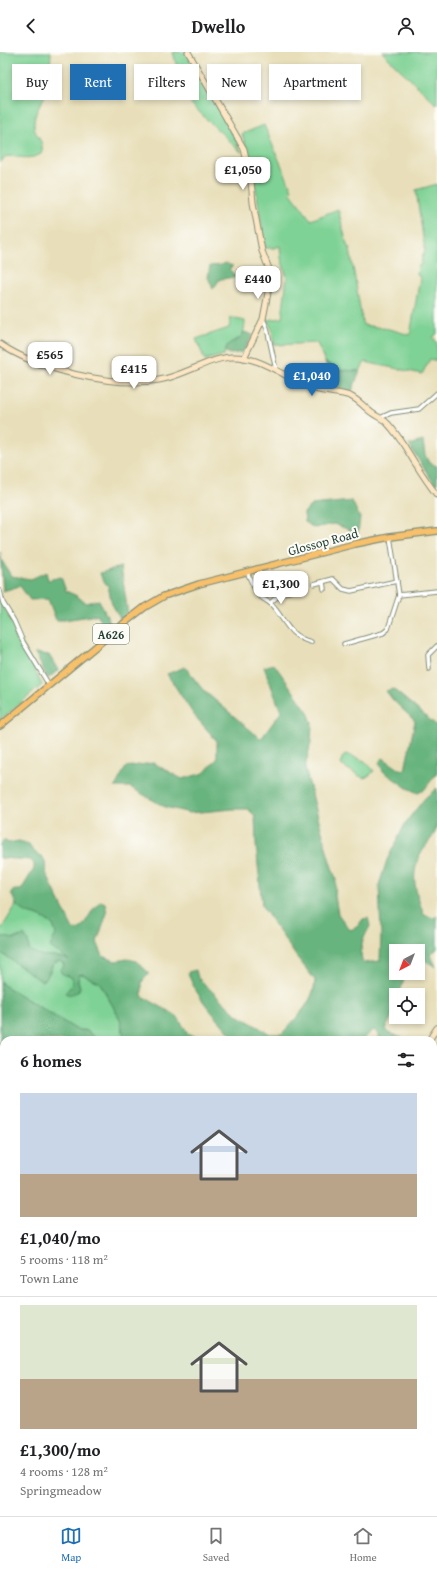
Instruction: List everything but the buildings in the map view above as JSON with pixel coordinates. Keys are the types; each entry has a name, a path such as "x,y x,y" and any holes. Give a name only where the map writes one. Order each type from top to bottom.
{"main road":[{"name":"Glossop Road","path":"0,726 123,624 154,601 164,596 247,572 355,544 390,537 437,531"}],"street":[{"path":"188,52 226,120 238,138 247,161 262,251 269,269 270,282 263,319 244,358"},
{"path":"263,319 267,328 270,350 276,371"},
{"path":"0,345 13,353 56,369 82,376 128,381 159,380 221,359 244,358 260,363 316,389 350,396 371,413 380,418 393,430 437,495"},
{"path":"380,418 391,413 419,409 437,393"},
{"path":"344,644 386,632 398,595 390,537"},
{"path":"247,572 257,593 265,601 270,603 297,637 311,642"},
{"path":"314,584 333,580 343,589 351,591 397,581"},
{"path":"323,582 324,589"},
{"path":"0,591 3,603 14,621 23,642 49,685"},
{"path":"398,595 437,591"},
{"path":"270,603 282,593 289,592"},
{"path":"429,669 426,655 437,646"}],"green space":[{"path":"0,52 51,52 51,64 12,64 12,100 42,100 34,121 36,133 42,145 41,154 29,158 9,156 5,157 0,163"},
{"path":"173,52 186,52 193,64 176,64"},
{"path":"382,52 437,52 437,105"},
{"path":"199,75 207,89 207,100 213,100 242,153 189,100 199,100"},
{"path":"264,125 292,190 290,192 311,220 338,209 347,245 350,250 363,325 389,329 410,335 420,278 417,274 418,266 421,265 422,257 425,251 416,190 437,184 437,334 433,337 437,343 437,361 430,359 422,374 365,362 360,371 340,370 325,362 317,343 274,345 272,329 267,320 282,318 287,277 281,258 280,246 265,248 259,205 250,162 242,134"},
{"path":"224,263 233,266 229,269 236,277 220,279 213,289 208,277 210,266 222,265"},
{"path":"231,318 245,321 242,335 230,344 224,355 205,360 196,339 229,328"},
{"path":"244,332 253,335 243,352 230,354 225,351 228,345 239,339"},
{"path":"325,362 340,370 360,371 352,391 336,387"},
{"path":"423,441 425,455 429,463 437,466 437,483 435,485 409,445"},
{"path":"352,501 360,518 358,533 334,524 314,528 305,522 304,513 311,505"},
{"path":"0,552 1,559 11,576 31,579 46,572 48,580 61,577 66,591 77,596 86,603 99,600 112,627 108,631 97,615 56,620 48,599 30,600 20,586 3,591"},
{"path":"121,567 128,614 121,620 112,604 108,586 102,579 100,573"},
{"path":"0,595 4,607 42,685 0,720"},
{"path":"35,653 49,655 58,670 49,678 47,677"},
{"path":"274,664 308,712 312,723 311,742 305,768 330,862 336,879 335,896 338,914 350,930 357,927 363,919 368,918 370,926 363,939 361,948 363,963 380,961 381,934 379,885 387,860 406,822 425,798 437,788 436,829 434,835 419,858 415,874 416,890 424,915 434,918 437,916 437,949 430,955 436,967 425,960 425,944 389,944 389,980 404,980 401,988 389,988 389,1023 385,1029 388,1033 397,1036 379,1036 379,1034 374,1030 366,1036 232,1036 202,999 191,981 188,972 196,970 198,978 236,1014 270,1034 282,1034 298,1016 308,1003 314,988 315,980 296,956 262,906 255,816 248,809 190,813 165,807 130,787 115,787 126,767 153,763 182,779 204,773 217,759 217,741 194,715 167,674 185,667 203,690 261,739 281,712 264,667"},
{"path":"393,689 437,727 437,773 424,790 418,793 407,788 383,771 379,762 383,758 399,769 405,770 415,721 393,700 386,691"},
{"path":"346,754 365,761 374,771 367,777 363,778 341,765 342,758"},
{"path":"4,840 8,843 19,841 29,844 34,852 42,856 45,861 46,873 72,927 75,930 80,929 101,901 105,903 107,913 97,942 103,956 115,961 128,959 136,961 149,973 142,982 142,996 177,1016 189,1035 194,1036 124,1036 120,1019 100,983 82,974 79,975 78,981 80,987 78,992 67,994 65,993 72,985 72,978 61,973 61,969 64,966 63,963 59,961 53,964 46,979 41,981 0,952 0,936 15,939 24,935 28,941 29,950 42,955 54,956 69,960 50,947 56,934 53,925 45,919 27,913 16,905 11,892 21,890 34,869 34,864 31,860 0,858 0,844"},
{"path":"16,905 27,913 45,919 53,925 56,934 71,961 55,956 42,956 37,954 29,950 28,941 19,936 10,939 0,936 0,931"},
{"path":"0,952 41,981 46,979 53,964 59,961 63,963 65,974 72,978 72,985 80,987 78,981 79,975 82,974 100,983 120,1019 124,1036 93,1036 86,1030 77,1030 2,984 0,980"},
{"path":"0,980 2,984 77,1030 87,1031 93,1036 0,1036"}]}
